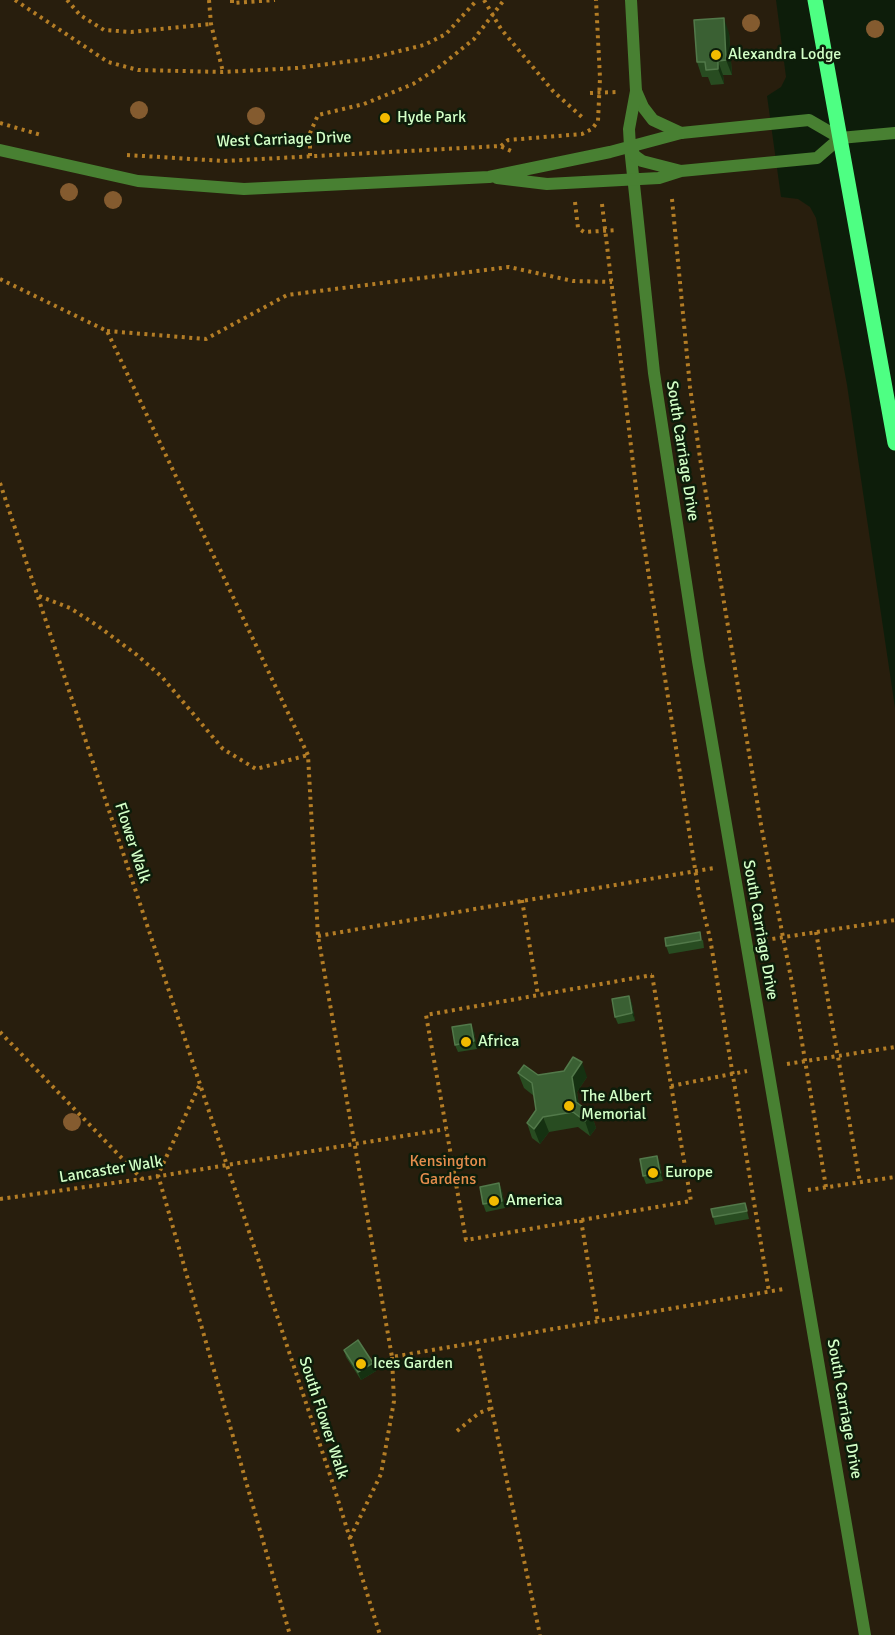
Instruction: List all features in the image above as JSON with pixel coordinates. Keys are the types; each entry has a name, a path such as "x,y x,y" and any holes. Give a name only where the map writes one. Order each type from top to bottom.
{"main road":[{"path":"815,0 895,443"}],"street":[{"path":"631,0 636,91 629,129 630,147 635,156 642,161 681,171"},
{"path":"636,91 643,107 653,120 681,133"},
{"path":"0,150 105,175 203,188 301,187 489,177 630,147 681,133 809,120 840,138 895,133"},
{"path":"489,177 547,184 659,178 681,171 817,158 840,138"},
{"name":"South Carriage Drive","path":"630,147 657,395 745,944 865,1635"}],"path":[{"path":"15,0 108,62 138,70 224,72 297,68 367,59 424,45 446,34 477,0"},
{"path":"67,0 80,15 104,30 131,32 211,24"},
{"path":"209,0 211,24 224,72"},
{"path":"232,0 232,3 275,0"},
{"path":"484,0 501,28 553,92 582,117"},
{"path":"310,156 310,133 318,116 364,104 413,84 474,39 504,0"},
{"path":"596,0 600,92"},
{"name":"West Carriage Drive","path":"122,154 224,161 500,146 508,141 571,136 592,129 598,121 600,92"},
{"path":"590,93 616,92"},
{"path":"0,123 48,138"},
{"path":"672,199 690,387 700,458 761,825 826,1187"},
{"path":"602,204 639,513 695,871 714,961 770,1292"},
{"path":"575,206 578,228 584,232 606,231"},
{"path":"0,279 107,331 206,339 287,296 509,267 573,281 612,282"},
{"path":"107,331 308,755 318,936 392,1357 394,1401 381,1473 350,1538"},
{"name":"Flower Walk","path":"0,483 241,1210"},
{"path":"39,596 88,620 137,656 162,677 223,749 256,769 308,755"},
{"path":"318,936 732,864"},
{"path":"522,900 538,995"},
{"path":"745,944 895,920"},
{"path":"816,932 860,1182"},
{"path":"652,975 691,1201 466,1240 426,1015 538,995 652,975"},
{"path":"0,1032 142,1179"},
{"path":"817,1059 895,1047"},
{"path":"671,1086 725,1075"},
{"path":"199,1086 158,1175 290,1635"},
{"name":"Lancaster Walk","path":"0,1199 354,1146 446,1129"},
{"path":"790,1193 895,1177"},
{"name":"South Flower Walk","path":"241,1210 380,1635"},
{"path":"581,1220 598,1322"},
{"path":"392,1357 806,1285"},
{"path":"477,1341 540,1635"},
{"path":"457,1431 479,1413 492,1408"}],"green space":[{"name":"Kensington Gardens","path":"0,0 776,0 786,77 781,87 767,96 781,197 798,199 810,207 816,218 847,385 895,708 895,1635 0,1635"}],"building":[{"path":"724,18 726,60 718,61 718,69 706,70 705,62 697,62 694,20"},
{"path":"700,932 701,940 666,946 665,938"},
{"path":"629,996 632,1013 615,1017 612,999"},
{"path":"471,1024 474,1041 455,1045 452,1027"},
{"path":"573,1057 582,1062 572,1077 576,1102 591,1113 585,1121 573,1112 543,1117 534,1129 527,1123 536,1110 532,1083 518,1073 524,1065 538,1075 564,1071"},
{"path":"657,1156 660,1173 643,1176 640,1159"},
{"path":"499,1183 502,1201 483,1204 480,1187"},
{"path":"745,1203 747,1211 713,1217 711,1209"},
{"name":"Ices Garden","path":"358,1340 373,1363 358,1372 344,1350"}],"place":[{"name":"Alexandra Lodge","path":"716,55"},
{"name":"Hyde Park","path":"385,118"},
{"name":"Africa","path":"466,1042"},
{"name":"The Albert Memorial","path":"569,1106"},
{"name":"Europe","path":"653,1173"},
{"name":"America","path":"494,1201"},
{"name":"Ices Garden","path":"361,1364"}]}
